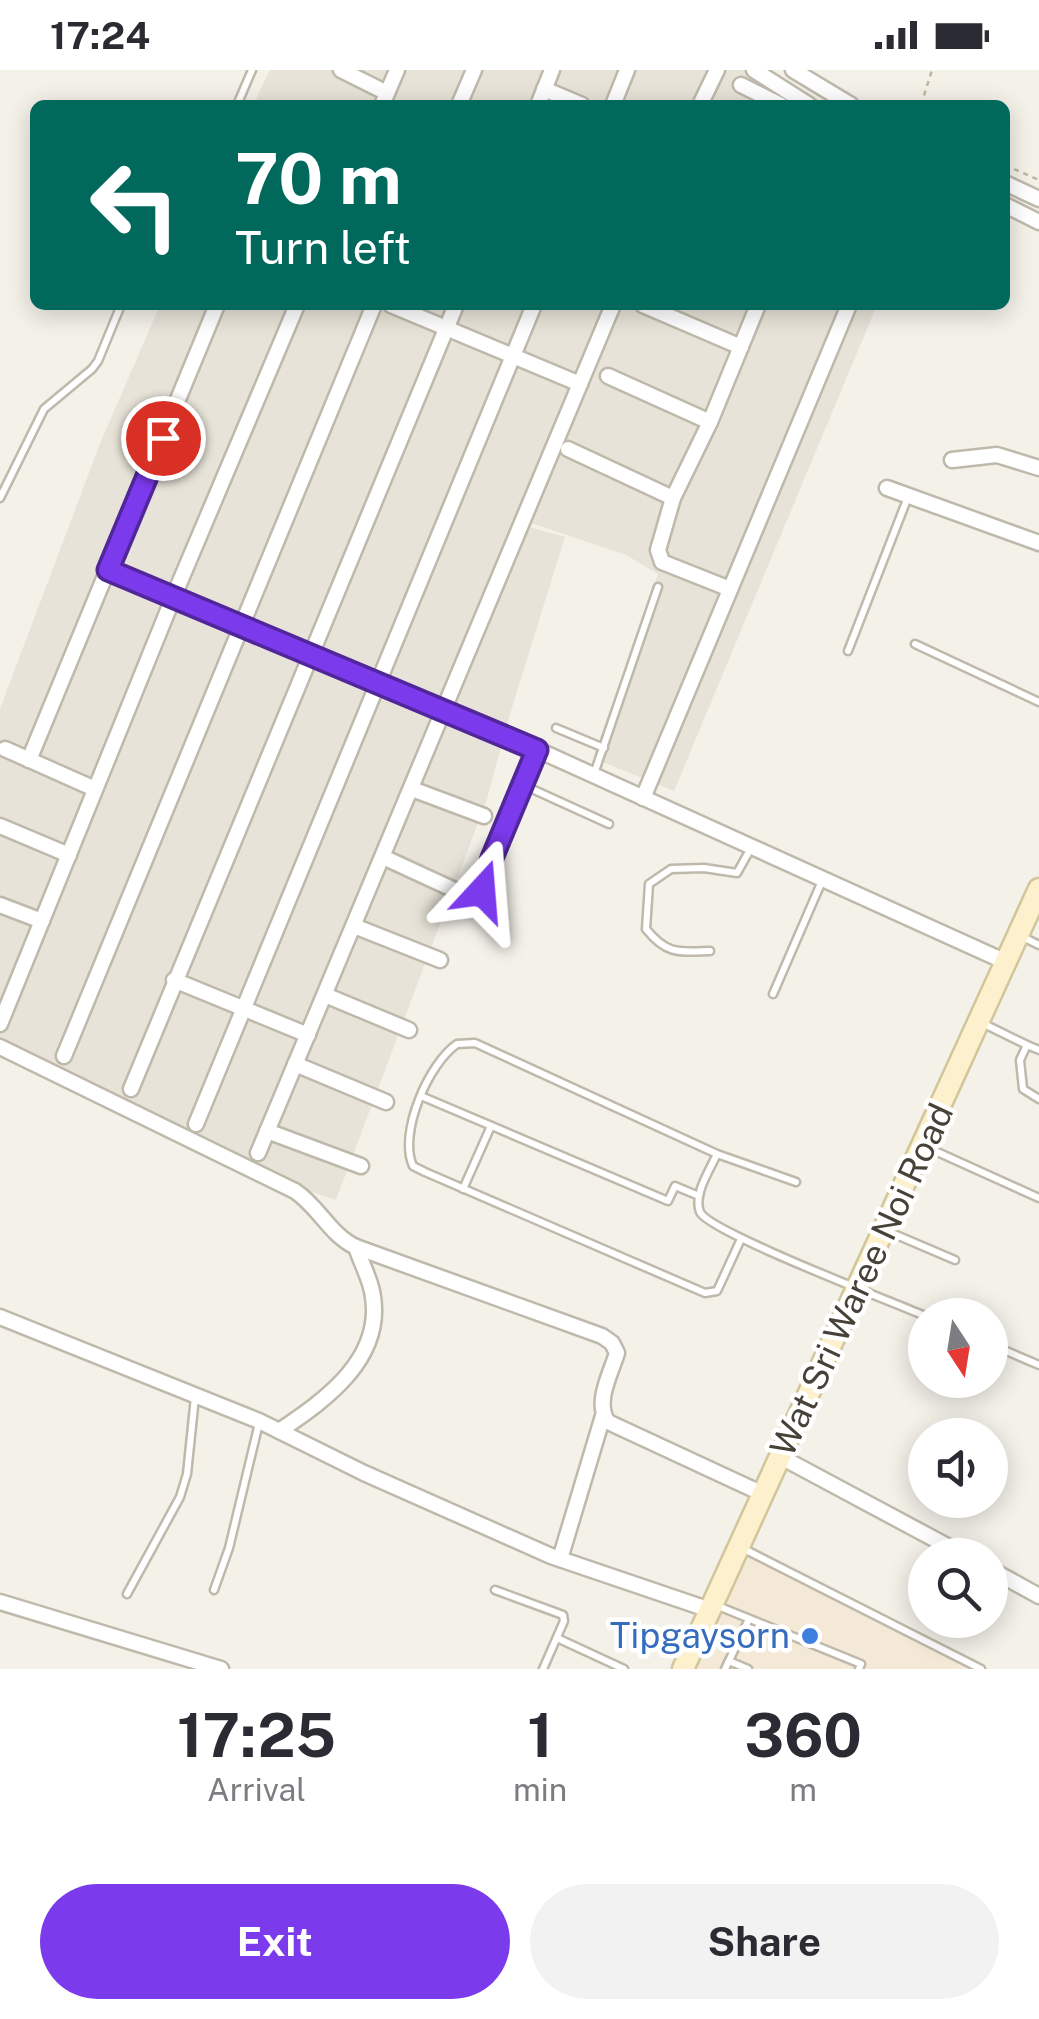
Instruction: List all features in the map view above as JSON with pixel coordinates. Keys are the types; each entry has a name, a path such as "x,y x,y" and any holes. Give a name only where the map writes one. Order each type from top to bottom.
{"main road":[{"name":"Wat Sri Waree Noi Road","path":"683,1669 1037,897"}],"street":[{"path":"341,70 385,99 397,70"},
{"path":"462,100 474,70"},
{"path":"540,100 552,70"},
{"path":"616,100 627,70"},
{"path":"702,100 717,70"},
{"path":"754,70 801,100"},
{"path":"794,70 842,100"},
{"path":"740,85 771,100"},
{"path":"544,89 570,100"},
{"path":"1010,184 1039,199"},
{"path":"1010,208 1039,222"},
{"path":"29,760 215,310"},
{"path":"0,1024 6,988 42,921 295,310"},
{"path":"64,1056 372,310"},
{"path":"403,310 580,384"},
{"path":"132,1089 454,310"},
{"path":"196,1124 532,310"},
{"path":"258,1153 611,310"},
{"path":"655,310 741,346"},
{"path":"730,589 662,562 658,550 673,498 710,422 756,310"},
{"path":"643,798 847,310"},
{"path":"608,376 710,422"},
{"path":"568,449 673,498"},
{"path":"952,460 997,455 1039,468"},
{"path":"888,488 1039,542"},
{"path":"108,570 445,709 1006,962"},
{"path":"4,749 95,789"},
{"path":"412,788 484,816"},
{"path":"0,826 68,855"},
{"path":"383,858 461,893"},
{"path":"0,905 42,921"},
{"path":"354,926 440,960"},
{"path":"174,980 308,1035"},
{"path":"325,995 408,1030"},
{"path":"0,1047 294,1191 320,1211 344,1242 356,1248 612,1343 618,1353 602,1403 603,1416 560,1559"},
{"path":"296,1064 386,1102"},
{"path":"267,1132 361,1166"},
{"path":"279,1430 333,1392 366,1352 372,1337 372,1292 356,1248"},
{"path":"0,1317 259,1421 560,1559 711,1607"},
{"path":"603,1416 608,1422 763,1494"},
{"path":"781,1457 932,1538"},
{"path":"1008,1579 1039,1596"},
{"path":"0,1602 222,1669"}],"lane":[{"path":"239,100 252,70"},
{"path":"0,498 44,410 92,369 119,310"},
{"path":"848,651 908,496"},
{"path":"594,775 658,587"},
{"path":"915,644 1039,702"},
{"path":"556,728 604,748"},
{"path":"482,891 537,750"},
{"path":"521,784 609,824"},
{"path":"710,952 675,952 658,944 646,929 649,884 671,869 737,873 752,847"},
{"path":"773,994 823,880"},
{"path":"1018,935 1039,945"},
{"path":"979,1022 1039,1050"},
{"path":"741,1239 717,1291 705,1294 414,1166 409,1156 414,1116 434,1068 457,1044 475,1044 717,1154 796,1182"},
{"path":"1028,1044 1020,1060 1020,1079 1023,1089 1039,1099"},
{"path":"421,1096 668,1201 675,1186 699,1196"},
{"path":"463,1189 491,1126"},
{"path":"923,1145 1039,1198"},
{"path":"717,1154 699,1196 704,1219 741,1239 908,1309"},
{"path":"884,1230 955,1260"},
{"path":"1008,1352 1039,1365"},
{"path":"127,1594 180,1498 187,1474 195,1396"},
{"path":"214,1590 229,1548 259,1421"},
{"path":"738,1546 980,1669"},
{"path":"495,1590 559,1612 564,1621 543,1669"},
{"path":"711,1607 862,1664 860,1669"},
{"path":"748,1669 727,1665 749,1619"},
{"path":"556,1638 624,1669"}],"path":[{"path":"923,100 932,70"},
{"path":"1010,167 1039,180"}],"shaded area":[{"path":"270,70 743,70 794,100 696,100 702,82 694,100 255,100"},
{"path":"158,310 606,310 519,524 565,537 487,799 336,1200 296,1187 0,1038 0,709 99,446"},
{"path":"609,310 875,310 674,791 593,758 658,574 626,555 522,520"},
{"name":"Tipgaysorn","path":"741,1540 908,1628 908,1638 926,1638 985,1669 683,1669"}],"place":[{"name":"Tipgaysorn","path":"810,1636"}],"route":[{"path":"163,438 108,570 537,750 482,891"}]}
